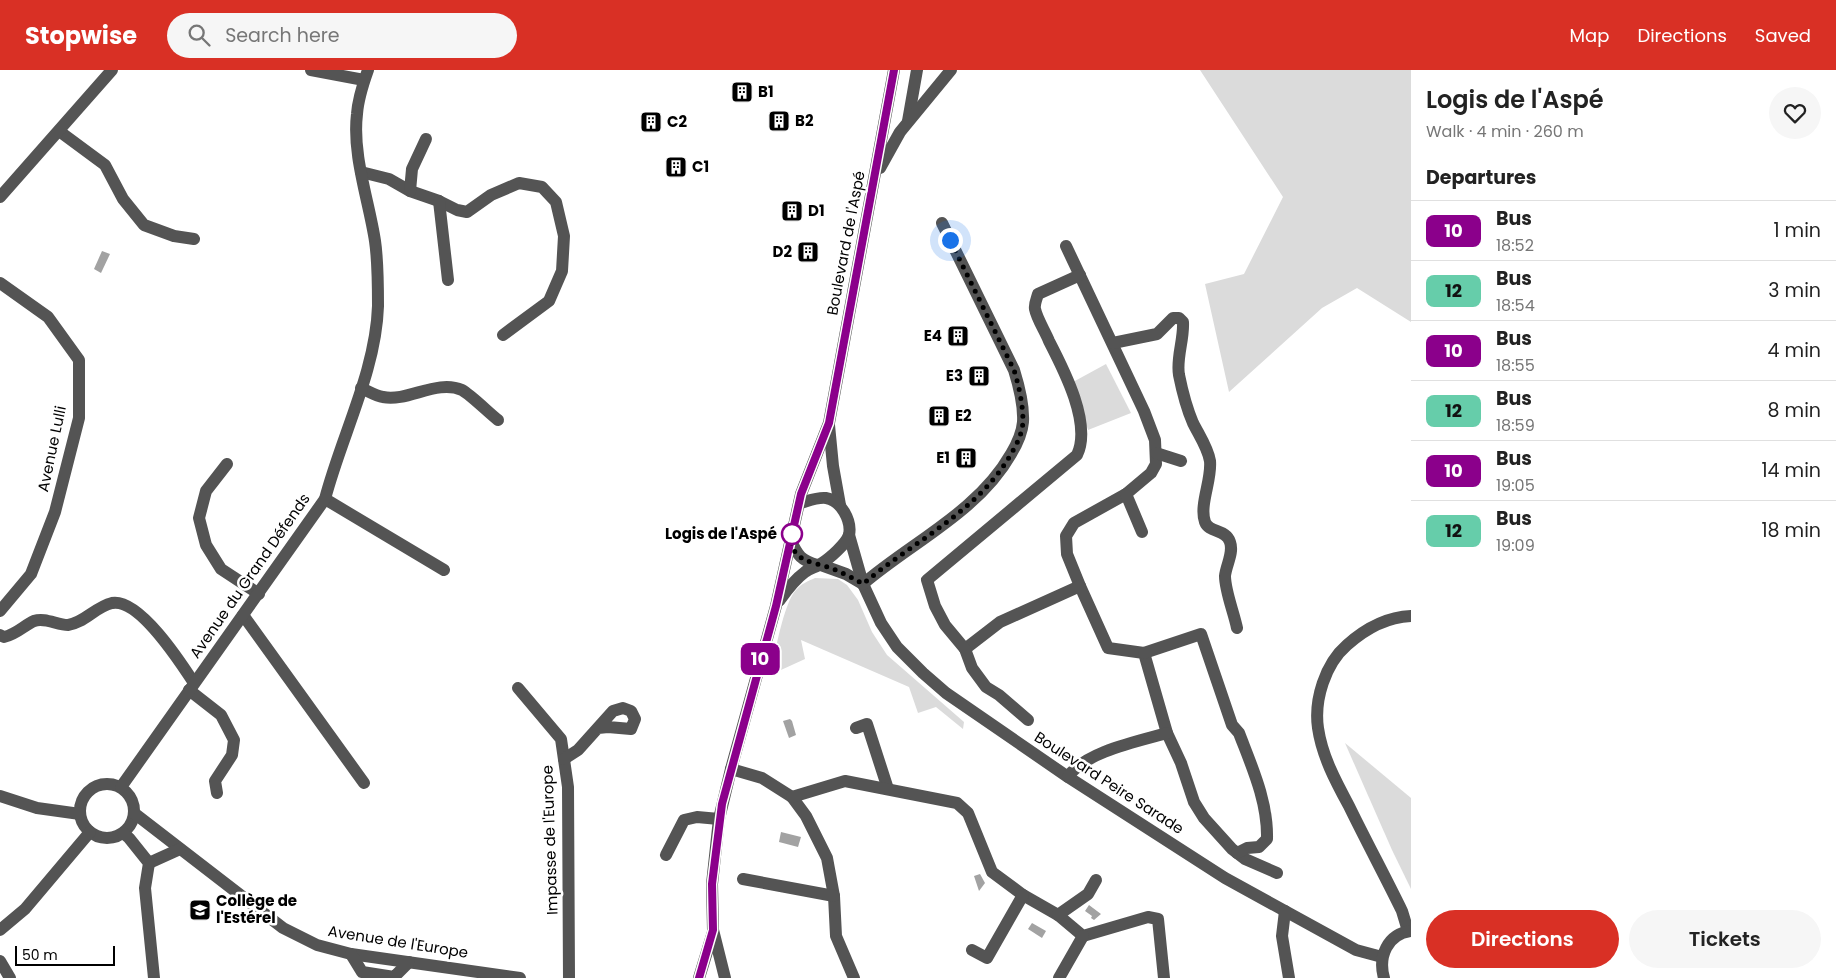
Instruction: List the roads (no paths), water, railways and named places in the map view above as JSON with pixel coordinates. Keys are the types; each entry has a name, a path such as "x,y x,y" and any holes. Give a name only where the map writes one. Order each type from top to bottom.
{"street":[{"path":"0,197 112,70"},
{"path":"316,70 366,75"},
{"name":"Boulevard de l'Aspé","path":"800,503 801,494 829,423 894,70"},
{"path":"908,123 917,70"},
{"path":"875,177 900,132 951,70"},
{"name":"Avenue du Grand Défends","path":"121,787 325,500 332,471 361,388 373,339 378,306 375,243 357,145 356,115 366,75"},
{"path":"59,131 105,165 123,198 144,225 174,236 194,239"},
{"path":"410,192 412,169 426,139"},
{"path":"362,172 390,179 410,192 440,200 456,210 466,212 491,195 519,183 542,187 556,202 564,236 562,271 549,301 503,335"},
{"path":"440,200 448,280"},
{"path":"791,541 797,554 805,561 846,574 863,584 971,503 996,478 1018,441 1023,423 1019,385 1014,370 942,224"},
{"path":"1066,246 1144,411 1155,440 1156,453 1156,464 1152,473 1126,494 1074,523 1066,536 1067,554 1108,648 1144,652 1201,634 1232,725 1239,733 1261,793 1268,826 1267,839 1259,847 1247,848 1237,853"},
{"path":"1028,720 998,695 986,688 972,668 964,650 945,626 935,606 927,580 1077,455 1082,434 1076,407 1068,380 1035,308 1038,294 1080,275"},
{"name":"Avenue Lulli","path":"0,283 48,317 79,360 79,418 55,512 31,574 0,611"},
{"path":"1113,343 1157,334 1173,318 1179,318 1183,322 1178,363 1179,375 1192,421 1209,455 1210,472 1204,510 1205,522 1209,527 1222,532 1228,537 1231,544 1225,577 1237,628"},
{"path":"361,388 383,397 406,396 425,390 446,388 462,390 498,420"},
{"name":"Boulevard de l'Aspé","path":"829,423 833,466 840,505"},
{"path":"1156,453 1181,461"},
{"path":"226,464 206,491 199,518 206,545 221,569 259,594"},
{"path":"1126,494 1142,532"},
{"path":"726,978 713,930 712,884 720,819 731,769 776,606 800,503 813,499 828,498 840,505 848,520 849,535 838,550 819,565 806,571 793,583 776,606"},
{"path":"325,500 444,570"},
{"name":"Boulevard Peire Sarade","path":"849,535 863,584 881,623 897,647 923,673 981,718 1068,777 1225,878 1356,950 1382,957"},
{"path":"964,650 1000,622 1080,586"},
{"path":"0,635 4,638 13,635 34,622 41,620 68,625 79,622 113,603 121,604 134,611 167,642 192,686 221,715 234,740 232,755 215,781 217,793"},
{"path":"243,615 364,783"},
{"path":"1384,978 1381,969 1385,948 1399,935 1409,931 1398,904 1338,786 1324,752 1318,728 1318,712 1324,680 1331,664 1342,648 1374,625 1390,619 1411,616"},
{"path":"1144,652 1167,733 1194,802 1204,818 1237,853 1245,859 1277,873"},
{"name":"Impasse de l'Europe","path":"518,688 561,739 568,787 569,978"},
{"path":"856,728 867,724 888,789"},
{"path":"564,759 578,750 598,728"},
{"path":"1068,777 1072,771 1082,764 1107,750 1167,733"},
{"path":"731,769 762,778 792,797 806,816 827,858 834,896 836,936 854,978"},
{"path":"792,797 845,781 957,803 968,813 992,872 1023,895 1058,915 1083,936"},
{"path":"106,783 121,787 130,795 134,806 134,813 133,820 123,833 115,837 106,838 90,832 82,821 80,814 82,799 92,788 106,783"},
{"path":"0,796 37,808 80,814"},
{"name":"Avenue de l'Europe","path":"134,813 283,928 317,945 351,954 520,978"},
{"path":"666,855 684,820 696,817 720,819"},
{"path":"0,930 24,909 90,832"},
{"path":"123,833 149,863 145,888 154,978"},
{"path":"149,863 180,849"},
{"path":"743,879 834,896"},
{"path":"1058,915 1088,894 1096,880"},
{"path":"972,950 987,958 1023,895"},
{"path":"1285,911 1282,936 1289,978"},
{"path":"1058,978 1083,936 1148,917 1158,919 1164,978"},
{"path":"713,930 701,978 714,978"},
{"path":"0,961 10,978"}],"place":[{"name":"B1","path":"742,92"},
{"name":"B2","path":"779,121"},
{"name":"C2","path":"651,122"},
{"name":"C1","path":"676,167"},
{"name":"D1","path":"792,211"},
{"name":"D2","path":"808,252"},
{"name":"E4","path":"958,336"},
{"name":"E3","path":"979,376"},
{"name":"E2","path":"939,416"},
{"name":"E1","path":"966,458"},
{"name":"Logis de l'Aspé","path":"792,534"},
{"name":"Collège de l'Estérel","path":"200,910"}]}
